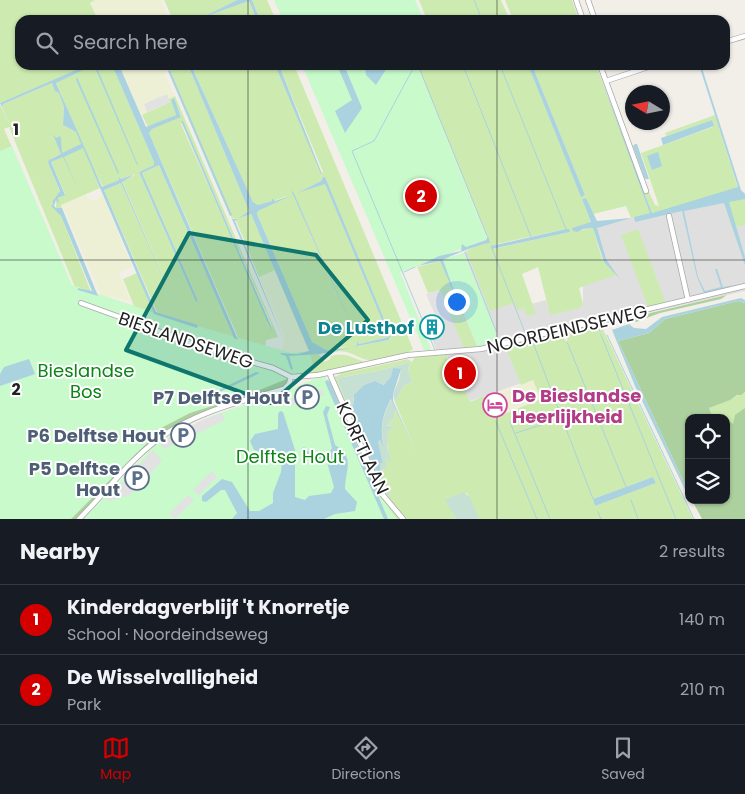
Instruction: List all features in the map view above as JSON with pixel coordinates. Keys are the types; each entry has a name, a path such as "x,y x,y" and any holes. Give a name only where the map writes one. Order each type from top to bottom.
{"street":[{"path":"581,15 577,2 589,0 594,15"},
{"path":"730,40 745,36"},
{"path":"602,70 646,191"},
{"path":"606,81 639,70"},
{"path":"669,216 688,300"},
{"name":"NOORDEINDSEWEG","path":"291,377 314,376 405,355 481,349 745,286"},
{"name":"BIESLANDSEWEG","path":"81,303 213,351 273,368 291,377"},
{"name":"KORFTLAAN","path":"329,372 382,494 403,519"},
{"path":"79,519 149,447 163,436 189,422 222,408 284,389 290,384 291,377"}],"highlighted area":[{"path":"189,233 316,255 368,320 271,403 126,350"}],"shaded area":[{"path":"167,94 170,102 147,112 144,104"},
{"path":"745,197 745,291 507,344 522,383 467,402 447,355 438,354 424,319 462,307 444,260 467,252 520,307 546,300 550,312 583,303 583,285 608,273 593,223 666,213"},
{"path":"439,290 449,313 436,317 426,294"},
{"name":"P7 Delftse Hout","path":"322,390 324,395 293,405 291,399"},
{"name":"P6 Delftse Hout","path":"222,413 225,420 164,449 160,443 202,420"},
{"name":"P5 Delftse Hout","path":"153,450 162,461 130,495 109,501 107,499"},
{"path":"212,471 217,477 199,495 193,490"},
{"path":"188,495 194,500 175,519 169,514"}],"green space":[{"path":"0,0 95,0 90,3 96,15 15,15 15,70 77,70 0,103"},
{"path":"95,0 161,0 167,15 96,15 90,2"},
{"path":"164,0 237,0 207,15 171,15"},
{"path":"252,0 267,0 274,15 258,15"},
{"path":"274,0 415,0 422,15 281,15"},
{"path":"419,0 501,0 508,15 425,15"},
{"path":"505,0 572,0 577,15 511,15"},
{"path":"249,1 255,15 209,15"},
{"path":"78,70 114,70 154,162 154,165 139,172 196,302 198,301 142,173 159,165 234,338 238,337 149,133 152,129 181,116 173,98 171,100 176,115 148,127 142,115 170,102 169,99 175,96 278,337 266,340 265,348 77,292 9,127 4,129 12,147 0,153 0,105 11,127 2,107 3,104 52,83 59,93 64,107 63,125 76,132 81,141 56,82","holes":["182,121 274,333 181,124","81,143 103,187 119,180 119,177 121,179 135,175 122,181 176,306 121,183 104,190 157,312 197,325 154,314 137,273 123,279 134,306 91,292 61,216 52,204 60,192 48,163 52,158 80,146"]},
{"path":"121,70 170,70 164,73 175,96 169,99 170,102 142,115"},
{"path":"170,70 190,70 249,211 239,217 251,214 275,270 259,277 235,218 232,219"},
{"path":"193,70 277,70 322,174 323,172 281,70 296,70 413,349 395,358 373,361 347,352 331,353 329,351 349,346 326,350 312,342 257,214 258,211 289,195 274,201 272,198 272,201 258,205 253,202","holes":["323,177 391,336 390,340 352,347 357,345 358,342 359,344 389,337 325,184 322,183 297,193 321,181","292,191 294,193 356,339"]},
{"path":"304,70 419,70 487,239 400,272 431,350 424,350"},
{"path":"419,70 530,70 581,196 585,195 534,70 598,70 651,213 631,218 626,206 593,214 586,198 582,199 591,222 581,230 593,228 602,259 616,275 579,288 583,304 580,308 550,315 538,267 522,274 536,314 527,316 524,308 517,310 514,303 490,311 466,251 488,239","holes":["566,229 570,232 493,249 497,244"]},
{"path":"715,115 738,188 652,213 625,140 655,205 659,206 641,153 713,127 712,120 666,136 665,133"},
{"name":"Bieslandse Bos","path":"12,146 72,285 166,317 292,353 309,351 314,368 247,395 190,413 163,427 71,519 0,519 0,151"},
{"path":"83,147 100,188 61,205 62,208 56,208 56,200 65,194 51,162"},
{"path":"85,194 91,201 103,196 132,267 119,273 130,301 101,295 62,205"},
{"path":"745,199 745,225 736,227 729,202"},
{"path":"638,229 666,303 648,307 621,235"},
{"path":"464,253 499,339 498,342 477,346 446,270 443,259"},
{"path":"420,260 418,267 440,261 477,346 464,348 440,291 428,293 416,262"},
{"path":"275,270 309,348 308,352 297,354 281,353 285,337 259,277"},
{"path":"727,295 721,299 660,313 636,322 625,321 625,319"},
{"path":"738,301 745,303 745,392 709,408 711,414 685,414 685,484 618,341 649,333 665,319"},
{"path":"601,325 693,519 479,519 467,493 447,503 456,519 404,519 382,493 332,378 341,374 333,374 401,357 408,357 345,373 408,359 412,362 415,357 447,354 449,373 463,387 470,402 484,396 493,415 504,414 541,399 533,380 521,385 505,346 530,341 533,344 560,334 567,342 568,331 578,333 595,327 601,334 599,326","holes":["410,362 408,369 412,382 404,385 395,402 416,452 396,409 393,419 386,426 395,425 388,431 387,444 390,461 386,459 384,463 386,468 381,471 382,480 390,494 388,496 354,425 337,378 378,371","653,477 656,483 595,506 593,499"]},
{"path":"317,352 325,362 331,356 342,355 368,363 323,373 292,374 288,357"},
{"path":"410,362 408,369 412,382 404,385 395,402 393,394 401,369 393,369 392,377 385,385 375,381 364,385 353,398 353,406 349,407 350,413 337,378 378,371"},
{"name":"Delftse Hout","path":"324,375 333,392 371,484 397,519 83,519 153,447 169,436 214,415 286,391"},
{"path":"287,378 288,384 284,388 203,414 154,440 77,519 55,519 161,423"},
{"path":"330,378 379,492 401,519 388,519 327,380"},
{"path":"535,380 543,400 493,416 486,397"},
{"path":"745,392 745,408 733,424 730,424 730,414 711,414 709,408"},
{"path":"392,399 396,409 393,419 386,426 396,425 388,431 387,447 391,462 386,459 386,469 383,469 382,473 390,494 388,496 371,462 380,472 380,463 383,463 378,442 380,440 384,444 382,433 383,421"},
{"path":"745,408 745,519 702,519 694,504 730,504 730,421 733,424 735,415"},
{"path":"463,492 470,497 479,519 456,519 445,500"}],"water":[{"path":"237,0 252,0 258,15 255,15 249,1 207,15"},
{"path":"76,70 83,70 56,83 102,187 119,180 119,177 121,179 135,174 122,182 176,307 121,183 104,190 156,312 198,325 197,328 154,314 83,148 64,157 79,191 63,157 51,162 65,195 58,198 59,204 56,200 54,206 62,208 98,296 78,290 78,288 92,291 61,216 52,207 53,201 60,191 48,163 49,160 61,154 53,134 56,138 60,136 61,138 62,153 81,144 76,132 63,125 64,107 59,93 55,91 52,83 3,104 2,107 11,128 0,103"},
{"path":"96,70 98,70 138,165 137,165"},
{"path":"114,70 121,70 146,127 176,115 171,100 174,98 181,117 152,129 149,133 238,340 234,338 159,165 142,173 198,301 196,302 139,172 154,165"},
{"path":"170,70 232,215 230,216 168,71"},
{"path":"190,70 193,70 253,202 258,205 272,201 272,198 275,201 290,196 258,211 257,214 312,342 326,350 350,348 320,354 289,356 293,369 291,370 286,356 280,354 297,354 309,351 251,214 238,218 249,211"},
{"path":"277,70 281,70 321,174"},
{"path":"339,70 346,70 362,108 345,133 335,111 352,100"},
{"path":"366,70 386,70 376,85 366,75"},
{"path":"530,70 534,70 585,195 581,197"},
{"path":"598,70 652,213 738,187 701,70 703,70 741,190 745,194 745,199 729,202 745,257 745,265 724,203 684,211 698,277 705,291 721,287 715,269 717,269 723,287 736,285 704,293 697,277 682,211 635,222 634,217 650,213"},
{"path":"77,77 119,173 118,174 76,80"},
{"path":"712,120 714,126 663,145 661,138"},
{"path":"181,121 183,121 274,333 267,321"},
{"path":"637,144 649,179 645,179 633,146"},
{"path":"658,152 662,166 652,170 647,156"},
{"path":"325,177 391,336 389,340 352,347 357,345 357,341 359,344 389,337 325,184 297,193 321,181"},
{"path":"291,190 294,193 357,339"},
{"path":"586,198 597,221 631,218 597,228 606,259 620,279 604,262 593,228 577,232 573,231 572,228 591,222 582,199"},
{"path":"232,219 237,219 235,221 283,338"},
{"path":"569,229 570,232 492,249 491,246"},
{"path":"488,236 490,243 443,260 459,305 440,261 418,266 439,256 461,251 462,244 466,247 486,240"},
{"path":"741,298 745,300 745,303 738,301 665,319 649,333 618,341 685,484 685,490 635,386 612,330 629,324 634,328 646,329 662,317"},
{"path":"620,318 621,320 604,324 605,328 603,329 602,325 599,325 601,335 597,327 578,333 571,330"},
{"path":"29,359 35,374 0,386 0,374 4,367"},
{"path":"393,368 401,369 393,394 393,401 416,452 391,399 383,422 384,446 380,440 378,442 383,463 380,463 380,474 375,467 377,473 354,425 349,407 353,406 354,395 364,385 375,381 384,385 391,377"},
{"path":"256,372 260,373 192,405 194,402"},
{"path":"327,380 330,382 388,519 384,519 325,382"},
{"path":"326,406 330,407 327,415 335,445 347,459 345,489 357,502 355,511 335,514 324,519 232,519 237,513 225,490 221,490 206,502 202,501 202,496 222,479 232,482 250,511 259,511 273,503 273,493 281,472 282,460 278,456 254,450 250,441 255,434 278,429 278,414 280,411 283,412 295,450 295,497 305,500 309,496 331,493 334,487 327,462 322,457 318,460 311,459 301,449 304,447 312,455 320,456 328,454 332,448 323,412"},
{"path":"653,477 656,483 595,506 593,499"}],"waterway":[{"path":"474,0 480,15"},
{"path":"412,70 374,141 352,151 435,350"},
{"path":"420,70 487,236"},
{"path":"465,70 531,237"},
{"path":"502,70 566,229"},
{"path":"491,246 526,335 503,340"},
{"path":"465,252 496,331"},
{"path":"404,272 415,267"},
{"path":"601,335 676,519"},
{"path":"607,335 694,519"},
{"path":"532,340 593,499"},
{"path":"567,342 626,487"},
{"path":"516,433 562,418"},
{"path":"496,422 537,519"},
{"path":"510,422 550,519"},
{"path":"631,500 638,519"},
{"path":"598,512 601,519"}],"place":[{"name":"De Wisselvalligheid","path":"421,196"},
{"name":"De Lusthof","path":"432,327"},
{"name":"Kinderdagverblijf 't Knorretje","path":"460,373"},
{"name":"P7 Delftse Hout","path":"307,397"},
{"name":"De Bieslandse Heerlijkheid","path":"495,405"},
{"name":"P6 Delftse Hout","path":"183,435"},
{"name":"P5 Delftse Hout","path":"137,478"}]}
